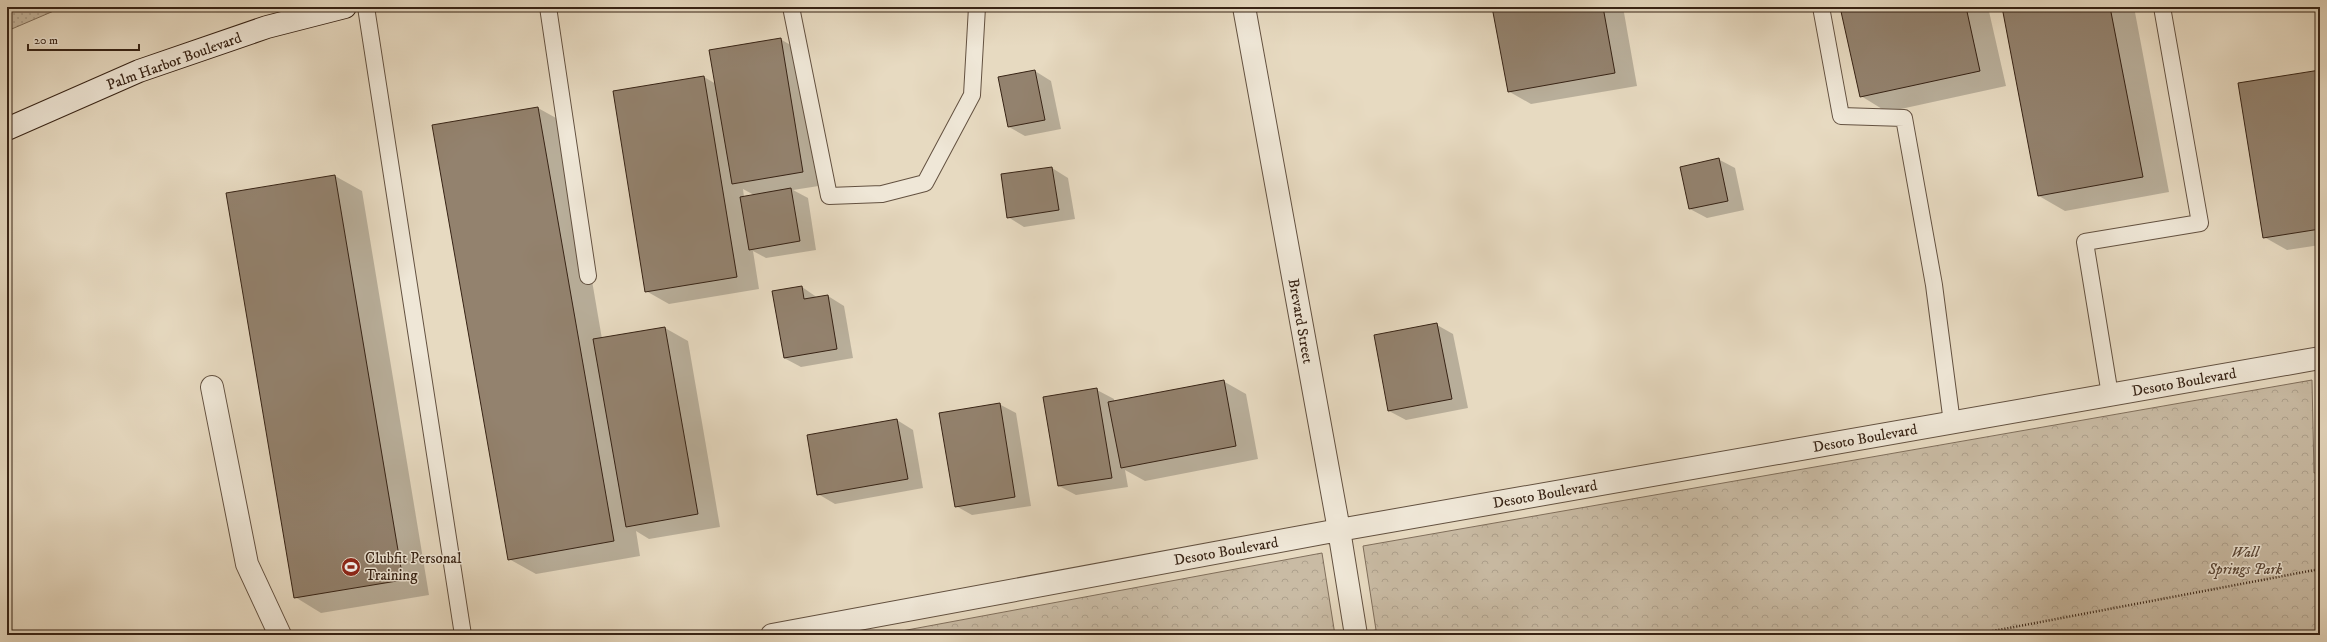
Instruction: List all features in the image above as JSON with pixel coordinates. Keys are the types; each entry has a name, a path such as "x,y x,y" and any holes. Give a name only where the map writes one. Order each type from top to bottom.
{"street":[{"name":"Palm Harbor Boulevard","path":"7,129 139,71 267,27 345,7"},
{"name":"Brevard Street","path":"1244,7 1339,530 1356,635"},
{"name":"Desoto Boulevard","path":"772,635 1339,530 2320,358"},
{"path":"212,388 247,564 280,635"}],"lane":[{"path":"366,7 463,635"},
{"path":"548,7 588,276"},
{"path":"791,7 829,196 882,194 925,183 972,95 977,7"},
{"path":"1821,7 1841,116 1904,118 1934,285 1952,423"},
{"path":"2110,395 2085,242 2200,223 2162,7"}],"path":[{"path":"1972,635 2320,569"}],"green space":[{"path":"7,7 63,7 7,31"},
{"name":"Wall Springs Park","path":"2312,380 2314,473 2320,472 2320,635 1348,635 1376,630 1363,546"},
{"path":"1322,553 1335,635 880,635"}],"building":[{"path":"1492,7 1603,7 1615,73 1508,92"},
{"path":"1840,7 1966,7 1980,71 1860,97"},
{"path":"2002,7 2110,7 2143,177 2038,196"},
{"path":"781,38 803,172 732,184 709,50"},
{"path":"1035,70 1045,120 1008,127 998,77"},
{"path":"2320,70 2320,229 2263,238 2238,83"},
{"path":"704,76 737,277 645,292 613,91"},
{"path":"538,107 614,541 508,560 432,125"},
{"path":"1719,158 1728,201 1689,209 1680,167"},
{"path":"1052,167 1059,210 1007,218 1001,174"},
{"path":"335,175 403,580 294,598 226,193"},
{"path":"791,188 800,241 749,250 740,197"},
{"path":"802,286 804,299 828,295 837,349 784,358 772,291"},
{"path":"1437,323 1452,399 1388,411 1374,335"},
{"path":"665,327 698,514 626,527 593,339"},
{"path":"1224,380 1236,446 1121,468 1108,402"},
{"path":"1097,388 1112,478 1058,486 1043,397"},
{"path":"1000,403 1015,497 955,507 939,413"},
{"path":"897,419 908,479 817,495 807,435"}],"place":[{"name":"Clubfit Personal Training","path":"351,567"}]}
